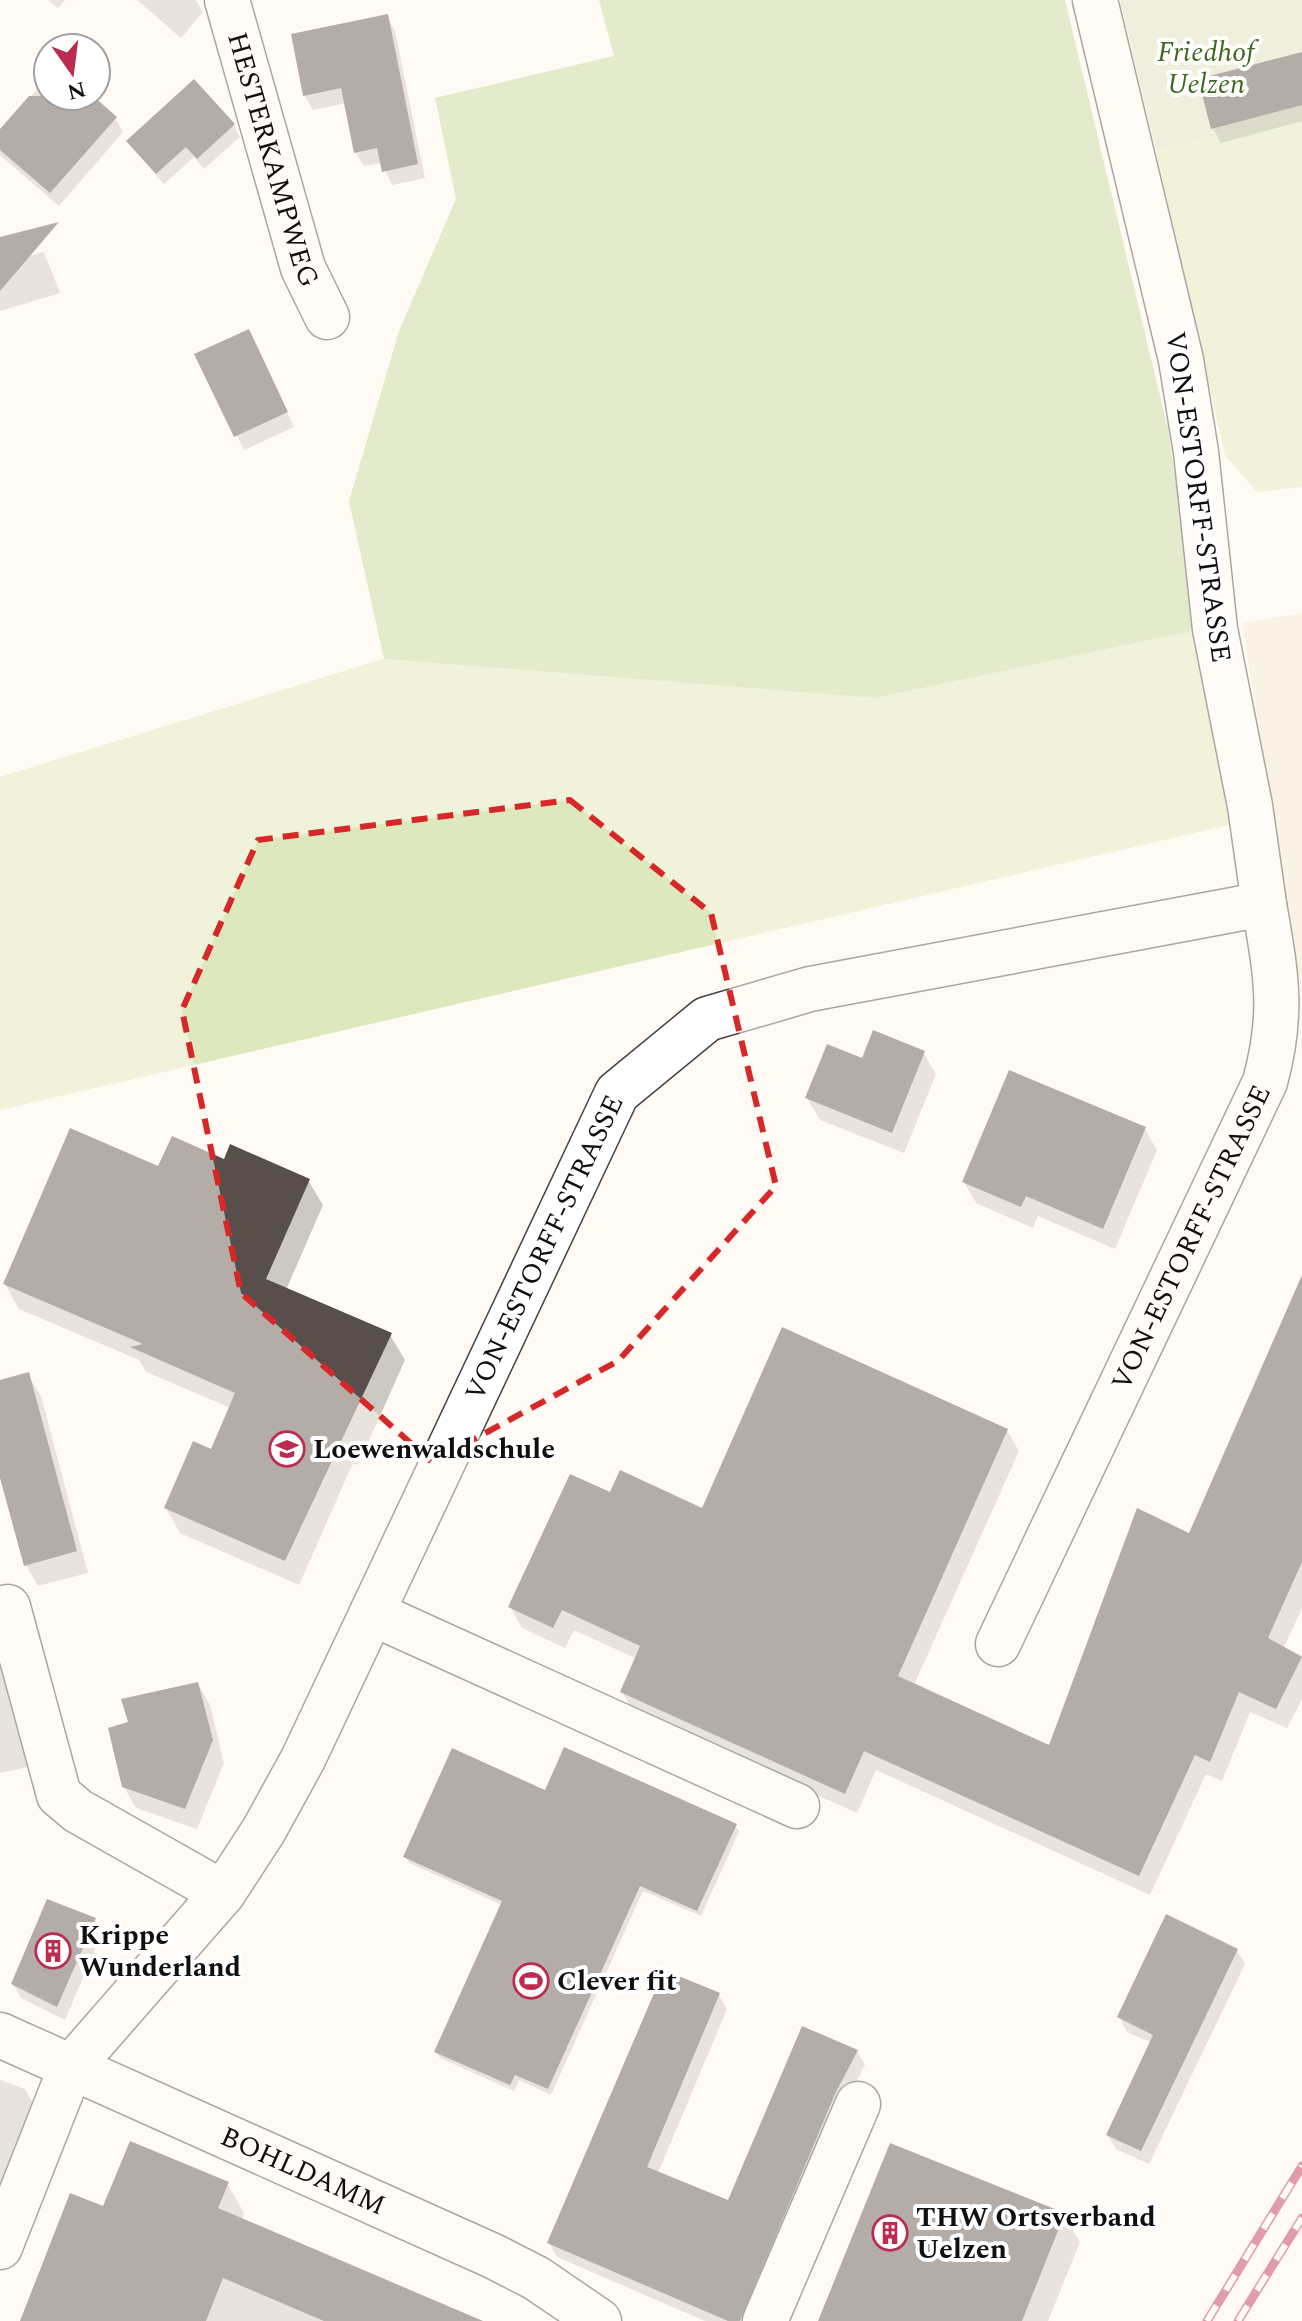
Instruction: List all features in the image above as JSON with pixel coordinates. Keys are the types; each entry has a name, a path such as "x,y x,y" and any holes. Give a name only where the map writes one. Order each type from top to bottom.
{"street":[{"name":"HESTERKAMPWEG","path":"227,0 303,268 327,317"},
{"name":"VON-ESTORFF-STRASSE","path":"998,1644 1265,1082 1277,1039 1278,986 1250,806 1215,629 1196,452 1181,360 1095,0"},
{"name":"VON-ESTORFF-STRASSE","path":"0,2247 71,2067 223,1893 264,1830 303,1759 617,1093 707,1019 810,989 1264,904"},
{"path":"8,1607 59,1795 78,1811 223,1893"},
{"path":"372,1613 797,1806"},
{"name":"BOHLDAMM","path":"0,2035 493,2256 536,2278 599,2321"},
{"path":"765,2321 858,2104"}],"highlighted area":[{"path":"570,800 711,913 776,1186 618,1361 432,1462 241,1293 182,1010 258,840"}],"shaded area":[{"path":"1302,613 1302,996 1242,623"}],"green space":[{"path":"599,0 1065,0 1168,429 1198,630 875,698 384,659 349,501 399,331 456,199 435,98 614,56"},
{"name":"Friedhof Uelzen","path":"1120,0 1302,0 1302,114 1156,151"},
{"path":"1302,114 1302,487 1257,492 1225,455 1156,151"},
{"path":"1198,630 1233,824 0,1110 0,777 383,659 875,698"}],"building":[{"path":"388,14 418,164 382,172 377,148 354,153 341,88 303,96 291,34"},
{"path":"1302,52 1302,105 1211,129 1198,79"},
{"path":"194,79 235,124 197,159 186,147 156,174 126,141"},
{"path":"29,96 32,96 32,112 111,112 117,117 50,193 0,150 0,129"},
{"path":"59,222 0,291 0,237"},
{"path":"249,329 288,412 234,437 194,354"},
{"path":"873,1030 925,1051 892,1133 805,1098 827,1044 862,1058"},
{"path":"1009,1070 1146,1127 1103,1229 1026,1196 1021,1207 962,1182"},
{"path":"70,1128 158,1166 172,1136 224,1159 230,1144 310,1179 266,1279 392,1333 285,1561 164,1508 193,1441 211,1449 235,1393 130,1347 143,1344 3,1284"},
{"path":"1302,1275 1302,1562 1268,1638 1302,1657 1276,1709 1239,1692 1210,1762 1195,1755 1139,1876 864,1751 845,1794 620,1692 640,1646 562,1610 553,1628 508,1607 570,1474 610,1492 620,1470 702,1508 782,1327 1008,1429 898,1676 1049,1745 1137,1508 1189,1533"},
{"path":"29,1372 77,1551 24,1566 0,1478 0,1380"},
{"path":"198,1682 213,1740 185,1809 122,1787 108,1728 128,1722 121,1699"},
{"name":"Clever fit","path":"564,1747 737,1824 697,1911 640,1886 548,2089 515,2075 510,2085 434,2052 502,1901 403,1857 452,1748 545,1790"},
{"name":"Krippe Wunderland","path":"47,1899 96,1918 57,2007 11,1984"},
{"path":"1166,1914 1238,1949 1141,2151 1106,2135 1153,2035 1117,2017"},
{"path":"664,1970 720,1993 647,2167 728,2200 802,2026 858,2050 835,2094 740,2321 728,2321 547,2243"},
{"path":"130,2141 229,2182 218,2208 483,2321 324,2321 223,2278 206,2321 20,2321 70,2193 103,2206"},
{"name":"THW Ortsverband Uelzen","path":"890,2143 1065,2213 1022,2321 818,2321"}],"railway":[{"path":"1207,2321 1302,2166"},
{"path":"1238,2321 1302,2218"}],"place":[{"name":"Loewenwaldschule","path":"287,1449"},
{"name":"Krippe Wunderland","path":"53,1951"},
{"name":"Clever fit","path":"531,1981"},
{"name":"THW Ortsverband Uelzen","path":"890,2233"}]}
